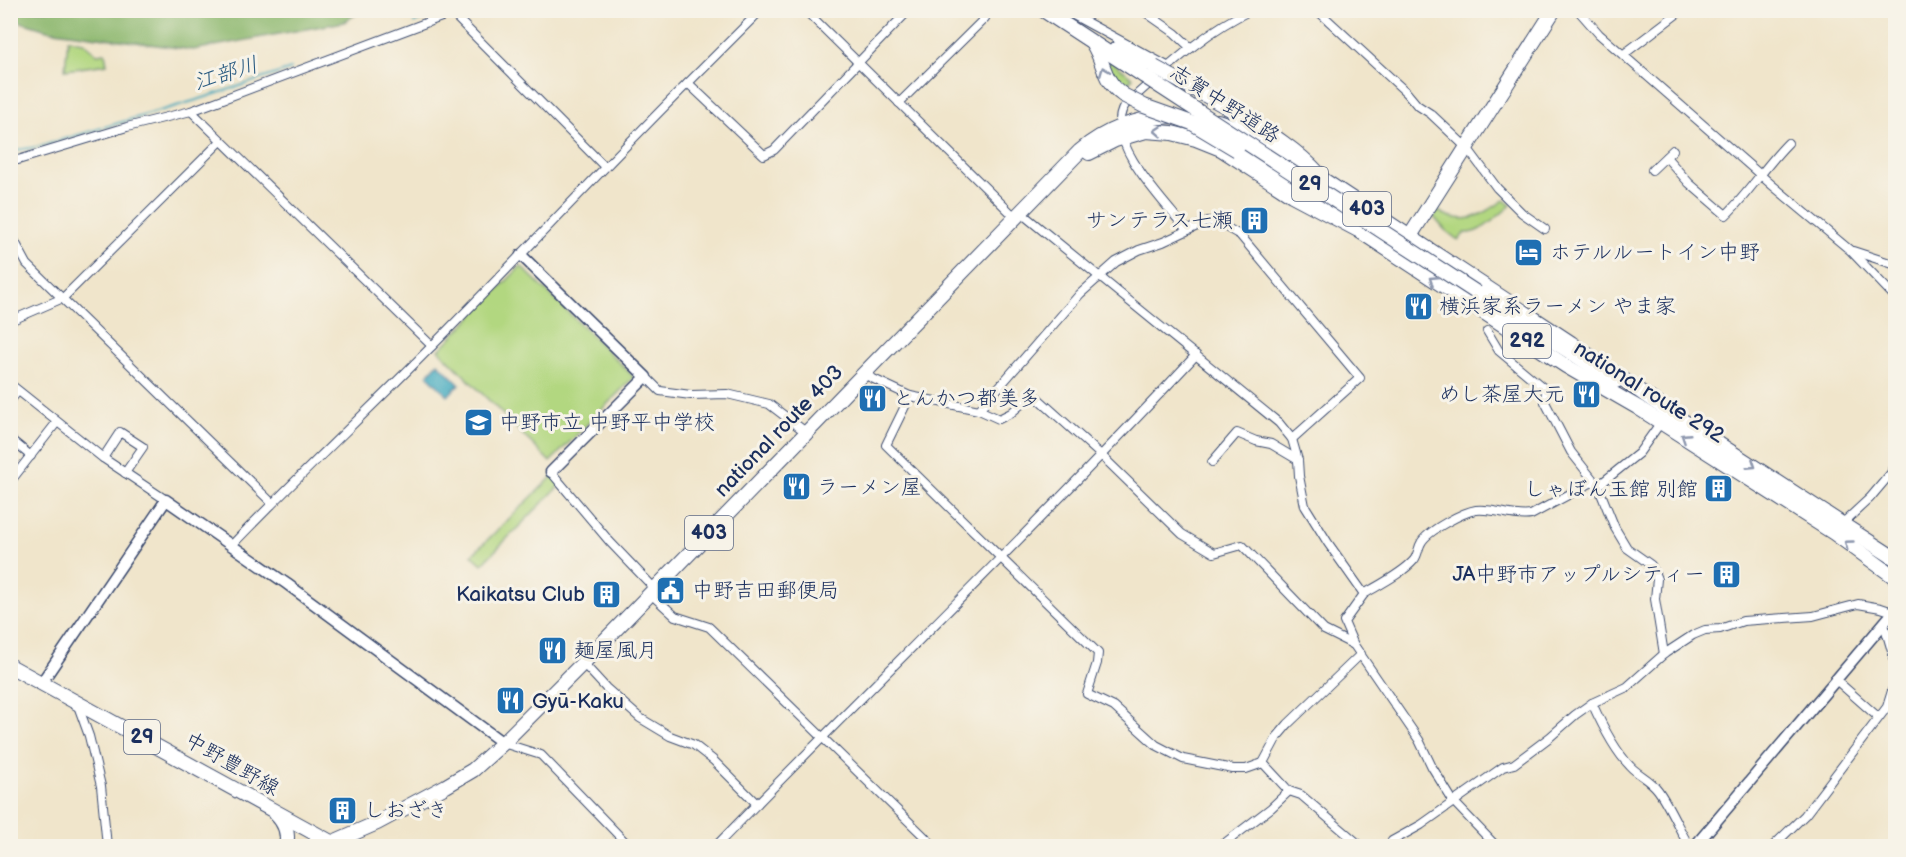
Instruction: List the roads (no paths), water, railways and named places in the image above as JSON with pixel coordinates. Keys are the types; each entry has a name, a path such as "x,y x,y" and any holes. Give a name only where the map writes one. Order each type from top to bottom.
{"main road":[{"name":"志賀中野道路","path":"1043,10 1092,42 1149,71 1477,293 1664,416"},
{"path":"1397,256 1554,10"},
{"name":"29","path":"1068,26 1149,71 1227,107 1304,159 1325,181"},
{"name":"29","path":"1092,42 1108,81 1123,95 1144,106 1192,123 1358,230"},
{"path":"1193,116 1191,130 1193,138"},
{"name":"national route 403","path":"1122,132 1157,117 1193,116 1212,119 1244,130 1409,237"},
{"name":"national route 403","path":"332,846 473,770 503,743 1018,214 1087,146 1103,134 1159,131 1193,138 1221,149 1292,195 1358,230 1397,256"},
{"name":"national route 292","path":"1409,237 1571,343 1664,416 1896,578"},
{"name":"national route 292","path":"1397,256 1566,366 1664,416 1843,523 1896,559"},
{"name":"中野豊野線","path":"10,666 205,771 332,846"},
{"path":"272,811 279,817 285,828 288,841 286,846"}],"street":[{"path":"231,546 432,346 761,10"},
{"path":"805,10 899,103 1018,214 1100,277 1279,423 1292,439 1298,460 1305,506 1364,594"},
{"path":"688,83 764,155 774,150 909,10"},
{"path":"899,103 985,18 987,10"},
{"path":"1064,10 1169,67"},
{"path":"1142,10 1175,33 1191,48"},
{"path":"1187,230 1133,162 1122,132 1121,112 1125,105 1191,48 1228,21 1251,10"},
{"path":"1317,10 1407,93 1417,105 1431,114 1466,147 1497,188 1522,213 1545,229"},
{"path":"1578,10 1599,34 1851,251 1896,298"},
{"path":"1624,54 1682,10"},
{"path":"10,158 18,160 127,127 190,111 454,12 605,167"},
{"path":"190,111 432,346"},
{"path":"10,321 63,298 221,141"},
{"path":"1652,170 1669,153 1689,183 1726,215 1745,196 1749,187 1788,143"},
{"path":"979,410 1080,294 1116,262 1208,221 1222,225 1240,235 1360,378 1292,439"},
{"path":"10,230 27,264 272,503"},
{"path":"1851,251 1896,265"},
{"path":"520,255 660,391 691,395 727,394 769,404 807,433"},
{"path":"1487,331 1499,351 1546,390 1545,402 1571,452 1596,484 1627,548 1651,565 1657,579 1655,599 1664,654"},
{"path":"716,846 1102,456 1196,355"},
{"path":"863,374 910,396 979,410 999,419 1011,413 1033,394 1102,456 1182,534 1214,553 1242,545 1324,630 1354,645"},
{"path":"646,377 551,472 675,616 709,627 934,846"},
{"path":"10,384 103,458 346,627 503,743 541,755 629,846"},
{"path":"10,401 18,391"},
{"path":"910,396 886,445 1098,653 1098,663 1087,694 1114,707 1156,746 1183,759 1233,769 1246,769 1263,763 1277,737 1288,724 1361,654"},
{"path":"1496,846 1453,801 1419,740 1354,645 1344,622 1364,594 1391,578 1415,559 1421,541 1435,529 1475,510 1500,511 1520,517 1531,515 1596,484 1639,453 1664,416"},
{"path":"10,482 57,422"},
{"path":"103,458 120,432 143,447 125,473"},
{"path":"1212,462 1237,433 1270,444 1298,460"},
{"path":"10,439 30,456"},
{"path":"1843,523 1870,498 1892,472 1896,450"},
{"path":"42,682 166,500"},
{"path":"1388,846 1392,841 1421,825 1503,767 1514,764 1592,703 1626,687 1664,654 1693,635 1743,621 1814,616 1858,604 1894,610 1695,846"},
{"path":"1884,624 1896,665"},
{"path":"583,663 606,688 640,718 670,736 694,745 713,760 757,804"},
{"path":"1773,846 1805,815 1887,707 1896,678"},
{"path":"1835,679 1878,717"},
{"path":"77,702 89,736 101,786 107,846"},
{"path":"1592,703 1601,724 1622,757 1632,769 1645,777 1658,790 1689,846"},
{"path":"1263,763 1289,791 1301,795 1361,846"},
{"path":"1221,846 1271,808 1289,791"}],"water":[{"path":"438,363 459,384 448,396 427,375"}],"waterway":[{"name":"江部川","path":"414,23 445,10"},
{"name":"江部川","path":"10,151 37,147 200,99 291,69"}],"place":[{"name":"サンテラス七瀬","path":"1254,220"},
{"name":"ホテルルートイン中野","path":"1529,252"},
{"name":"横浜家系ラーメン やま家","path":"1418,306"},
{"name":"めし茶屋大元","path":"1586,394"},
{"name":"とんかつ都美多","path":"872,398"},
{"name":"中野市立 中野平中学校","path":"478,422"},
{"name":"ラーメン屋","path":"796,487"},
{"name":"しゃぼん玉館 別館","path":"1719,489"},
{"name":"JA中野市アップルシティー","path":"1726,574"},
{"name":"中野吉田郵便局","path":"671,590"},
{"name":"Kaikatsu Club","path":"606,594"},
{"name":"麺屋風月","path":"553,650"},
{"name":"Gyū-Kaku","path":"511,701"},
{"name":"しおざき","path":"343,810"}]}
